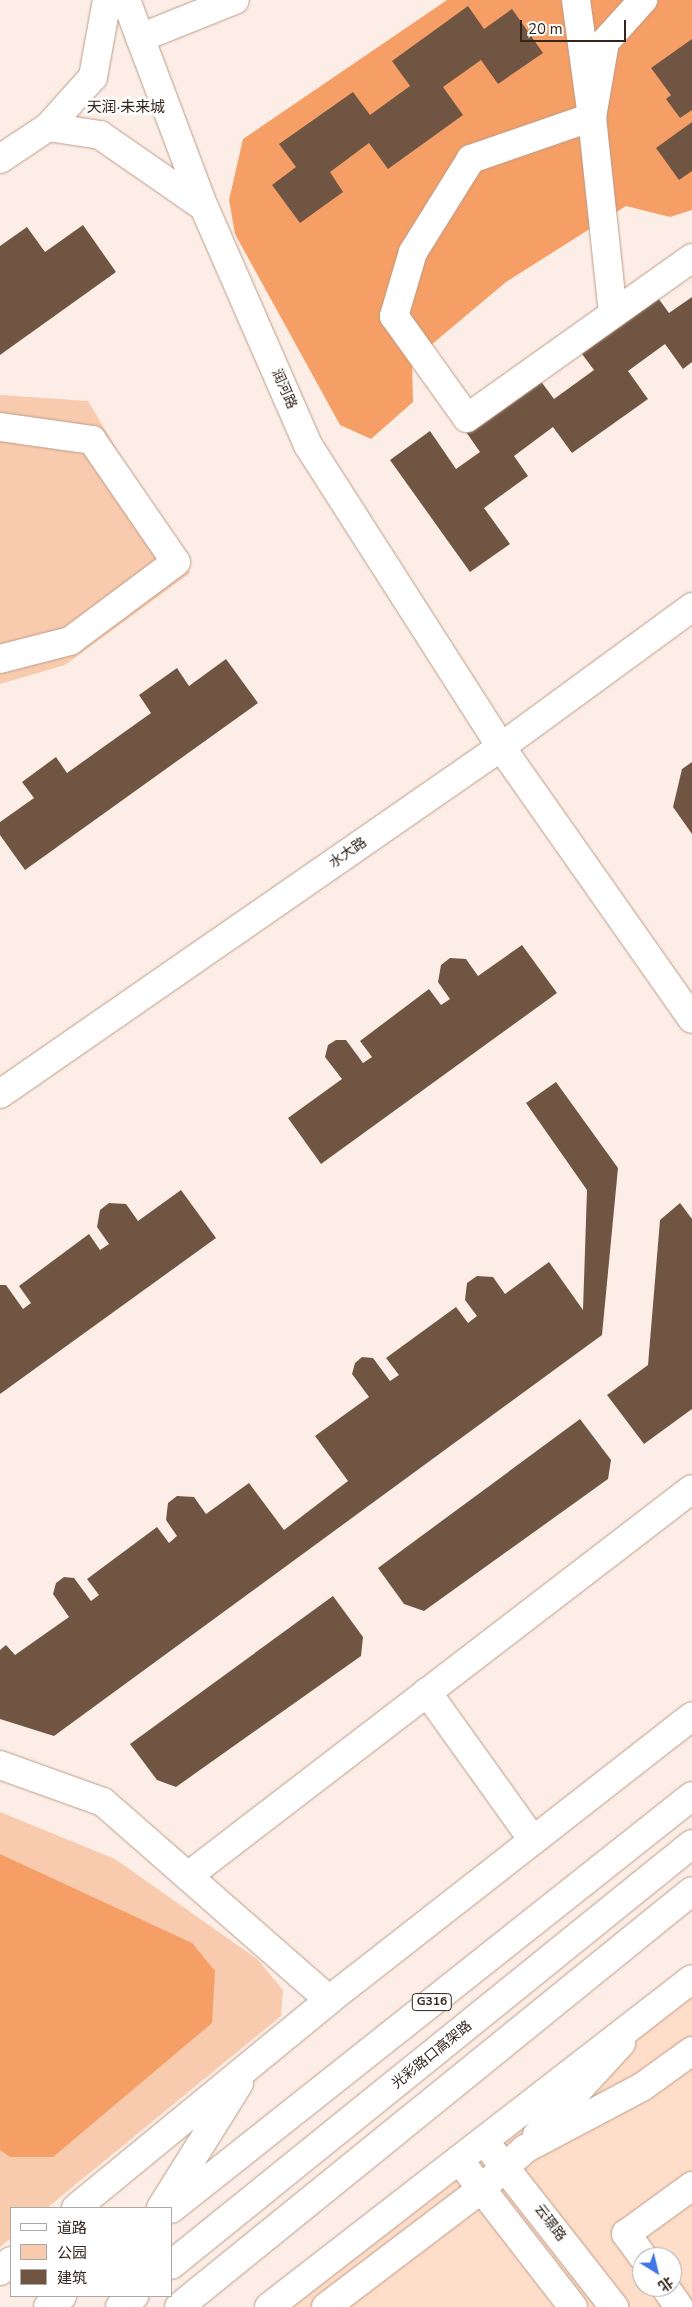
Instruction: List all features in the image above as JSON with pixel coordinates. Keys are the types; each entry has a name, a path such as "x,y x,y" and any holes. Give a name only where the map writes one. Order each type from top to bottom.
{"main road":[{"path":"0,159 48,128 93,77 107,0"},
{"name":"润河路","path":"126,0 204,207 308,445 501,747 692,1019"},
{"path":"140,38 235,0"},
{"path":"576,0 592,117 613,314"},
{"path":"592,117 605,42 643,0"},
{"path":"592,117 471,159 413,252 394,316 467,418 692,258"},
{"path":"48,128 100,135 204,207"},
{"path":"0,427 92,440 176,562 70,641 0,659"},
{"name":"水大路","path":"0,1094 501,747 692,607"},
{"path":"188,1876 692,1489"},
{"path":"427,1692 533,1840"},
{"path":"77,2207 328,2000 692,1716"},
{"path":"0,1765 103,1802 328,2000"},
{"name":"G316","path":"172,2208 692,1796"},
{"name":"光彩路口高架路","path":"172,2264 692,1844"},
{"path":"179,2307 692,1891"},
{"path":"269,2307 692,1979"},
{"path":"326,2307 480,2190 525,2149 648,2014"},
{"path":"525,2149 642,2087 692,2050"},
{"path":"162,2207 250,2065"},
{"name":"云璟路","path":"484,2140 503,2168 614,2307"},
{"path":"459,2160 480,2190 573,2307"},
{"path":"636,2247 626,2234 692,2186"},
{"path":"0,2271 10,2262"},
{"path":"48,2307 61,2297"},
{"path":"120,2307 133,2297"}],"shaded area":[{"path":"447,0 692,0 692,210 670,217 626,206 506,282 412,361 413,402 371,439 340,425 235,234 229,200 243,139"},
{"path":"0,1854 192,1943 215,1971 212,2023 53,2157 10,2157 0,2150"},
{"path":"692,1979 692,2307 269,2307"}],"green space":[{"path":"0,395 88,401 190,573 65,665 0,684"},
{"path":"0,1812 115,1859 257,1959 283,1990 281,2016 48,2207 10,2207 10,2239 0,2247"}],"building":[{"path":"468,6 484,29 512,9 543,53 498,84 481,60 443,87 463,115 388,169 369,143 330,172 343,192 300,223 272,185 296,167 279,144 353,92 370,115 410,86 392,61"},
{"path":"692,39 692,110 680,118 666,99 671,95 651,68"},
{"path":"692,122 692,171 679,180 656,148"},
{"path":"83,225 116,272 0,355 0,246 27,227 45,252"},
{"path":"653,291 669,313 692,297 692,362 683,369 665,344 628,371 648,399 572,453 553,427 514,456 528,476 484,508 510,544 470,572 390,460 430,431 456,469 480,452 464,429 537,376 554,399 594,370 576,346"},
{"path":"226,659 258,703 25,870 0,835 0,822 34,798 22,782 56,757 67,773 151,713 139,695 177,668 189,686"},
{"path":"692,762 692,834 673,807 682,769"},
{"path":"522,945 557,993 321,1164 288,1118 342,1079 325,1057 328,1045 336,1040 346,1040 363,1063 372,1057 360,1041 429,989 441,1005 450,999 438,982 441,965 450,958 466,959 478,976"},
{"path":"556,1082 618,1168 602,1335 54,1736 0,1719 0,1650 6,1645 15,1655 69,1617 53,1594 56,1583 64,1577 74,1578 91,1601 99,1595 87,1579 157,1527 169,1543 177,1536 166,1520 168,1503 177,1496 194,1497 206,1514 249,1483 284,1530 348,1481 315,1436 369,1397 352,1374 355,1363 362,1357 373,1358 390,1381 399,1375 386,1358 456,1307 468,1323 477,1316 465,1300 467,1283 477,1276 493,1277 505,1294 549,1262 583,1310 587,1190 526,1103"},
{"path":"181,1190 216,1238 0,1394 0,1285 6,1285 23,1309 31,1303 19,1286 89,1234 100,1250 109,1244 97,1227 100,1210 109,1203 126,1204 138,1221"},
{"path":"680,1203 692,1219 692,1409 644,1444 607,1395 648,1365 660,1220"},
{"path":"580,1419 611,1460 608,1479 424,1611 404,1604 378,1568"},
{"path":"333,1596 363,1637 361,1656 176,1787 157,1780 130,1744"}],"district":[{"name":"天润·未来城","path":"126,108"}]}
